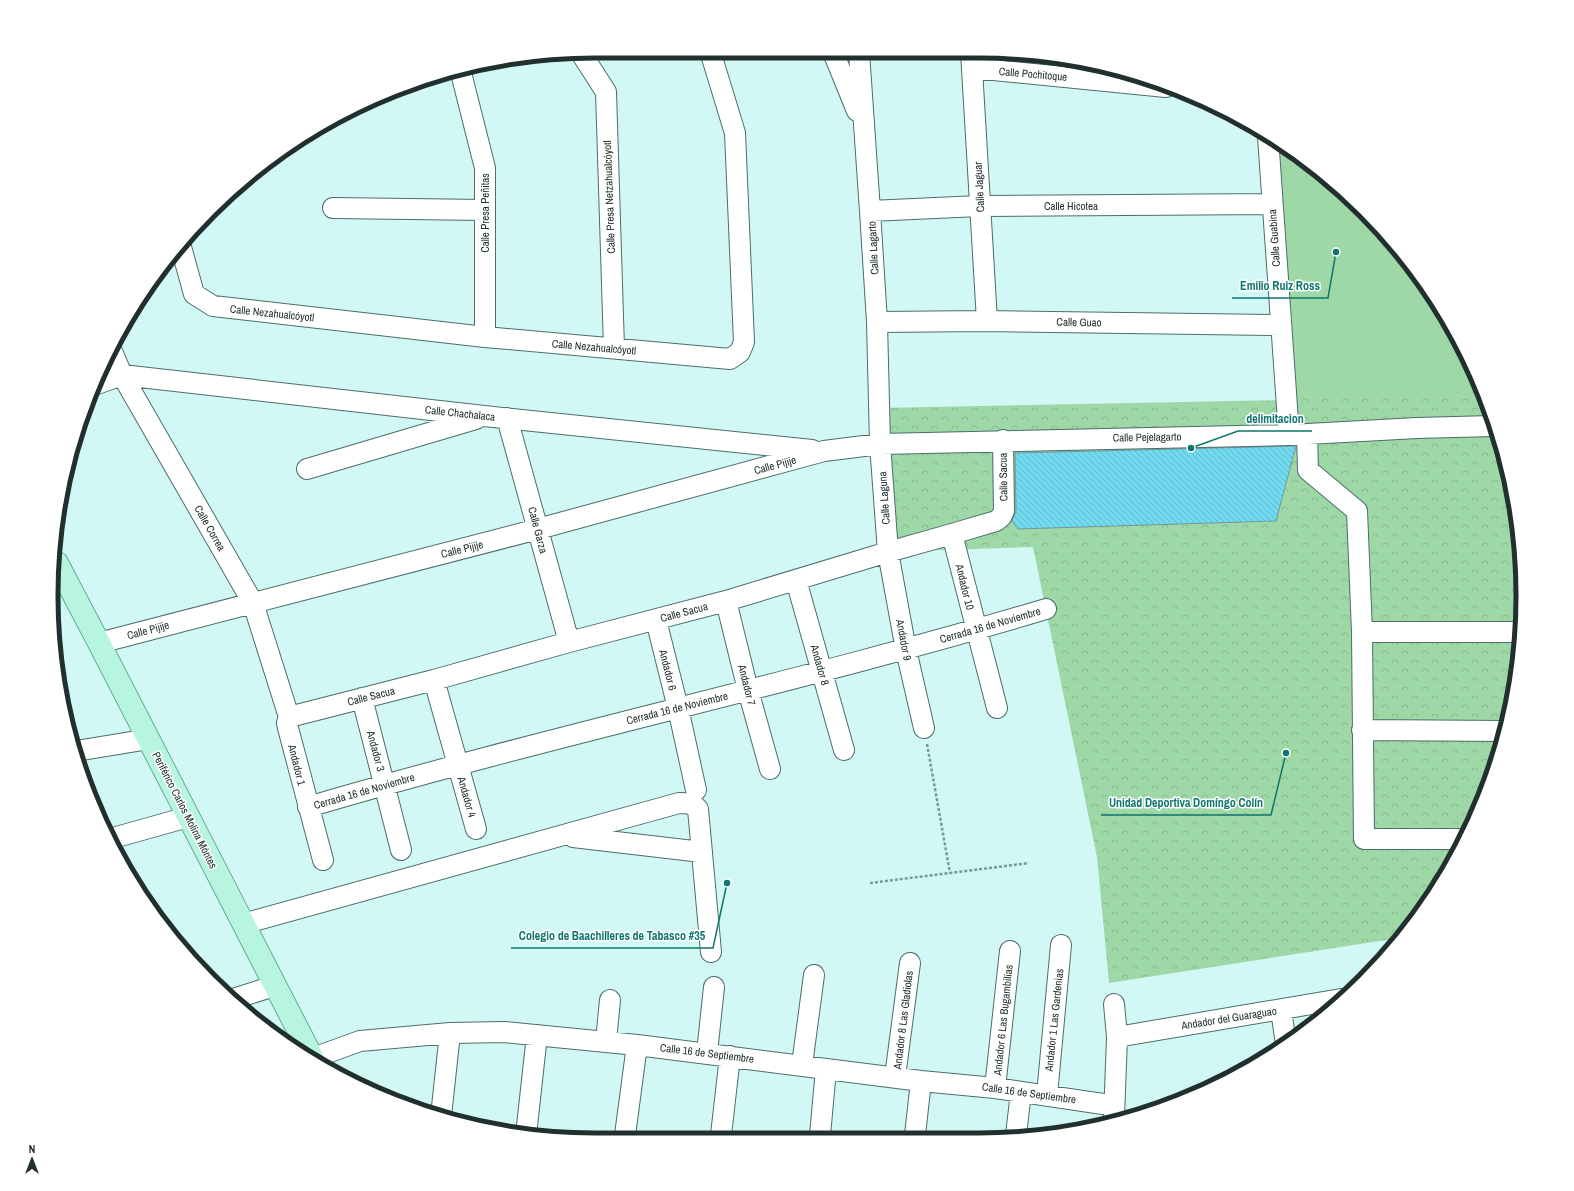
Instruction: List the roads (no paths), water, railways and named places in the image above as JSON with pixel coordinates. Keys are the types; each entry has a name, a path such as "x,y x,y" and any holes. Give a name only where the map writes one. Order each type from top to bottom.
{"main road":[{"name":"Periférico Carlos Molina Móntes","path":"59,566 149,739 307,1048"}],"street":[{"name":"Calle Presa Netzahualcóyotl","path":"584,58 606,92 614,348"},
{"name":"Calle Nezahualcóyotl","path":"182,252 194,294 213,306 485,337 730,359 740,352 744,342 735,133 712,58"},
{"path":"835,58 864,129"},
{"name":"Calle Lagarto","path":"859,58 877,322 880,444"},
{"name":"Calle Pochitoque","path":"972,60 1140,83"},
{"name":"Calle Jaguar","path":"972,60 979,206 987,321"},
{"name":"Calle Presa Peñitas","path":"461,75 485,168 485,337"},
{"name":"Calle Guabina","path":"1268,144 1280,325 1298,434 1308,470 1356,511 1362,632 1364,839 1458,839"},
{"name":"Calle Hicotea","path":"870,211 979,206 1272,204"},
{"path":"333,208 485,210"},
{"name":"Calle Guao","path":"877,322 987,321 1280,325"},
{"name":"Calle Correa","path":"114,356 122,375 253,603 289,717"},
{"name":"Calle Chachalaca","path":"102,382 122,375 484,416 824,451"},
{"path":"307,468 484,416"},
{"name":"Calle Garza","path":"507,418 569,642"},
{"name":"Calle Pejelagarto","path":"824,451 880,444 1298,434 1488,426"},
{"name":"Calle Sacua","path":"289,717 434,680 569,642 726,601 996,521 1001,517 1004,511 1003,440"},
{"name":"Calle Laguna","path":"880,444 888,552"},
{"name":"Calle Pijije","path":"99,643 538,529 824,451"},
{"name":"Andador 10","path":"952,534 997,708"},
{"name":"Andador 9","path":"888,552 906,650 924,728"},
{"name":"Andador 8","path":"796,580 844,750"},
{"name":"Andador 7","path":"726,601 748,690 770,769"},
{"name":"Cerrada 16 de Noviembre","path":"308,807 458,765 906,650 1046,609"},
{"name":"Andador 6","path":"656,620 678,708 696,790"},
{"path":"1362,632 1515,632"},
{"name":"Andador 4","path":"434,680 476,829"},
{"name":"Andador 3","path":"362,698 401,850"},
{"name":"Andador 1","path":"289,717 287,723 288,728 323,860"},
{"path":"1362,730 1499,731"},
{"path":"81,750 149,739"},
{"path":"244,924 679,803 686,803 694,805 698,809 711,952"},
{"path":"115,837 188,817"},
{"path":"563,836 702,852"},
{"name":"Andador 1 Las Gardenias","path":"1047,1095 1062,945"},
{"name":"Andador 6 Las Bugambilias","path":"995,1088 1010,951"},
{"name":"Andador 8 Las Gladiolas","path":"896,1077 910,964"},
{"path":"802,1065 814,975"},
{"path":"238,997 274,986"},
{"path":"707,1053 714,987"},
{"path":"606,1041 610,1000"},
{"name":"Andador del Guaraguao","path":"1117,1037 1332,1001"},
{"path":"1114,1004 1117,1037 1114,1110"},
{"path":"1282,1010 1285,1036"},
{"name":"Calle 16 de Septiembre","path":"319,1056 360,1041 450,1033 504,1032 606,1041 921,1081 995,1088 1047,1095 1114,1110"},
{"path":"442,1110 450,1033"},
{"path":"527,1128 537,1035"},
{"path":"625,1133 637,1045"},
{"path":"722,1133 730,1056"},
{"path":"820,1133 826,1068"},
{"path":"915,1133 921,1081"},
{"path":"1016,1132 1021,1092"}],"place":[{"name":"Emilio Ruiz Ross","path":"1336,252"},
{"name":"delimitacion","path":"1191,448"},
{"name":"Unidad Deportiva Domíngo Colín","path":"1286,753"},
{"name":"Colegio de Baachilleres de Tabasco #35","path":"727,883"}]}
